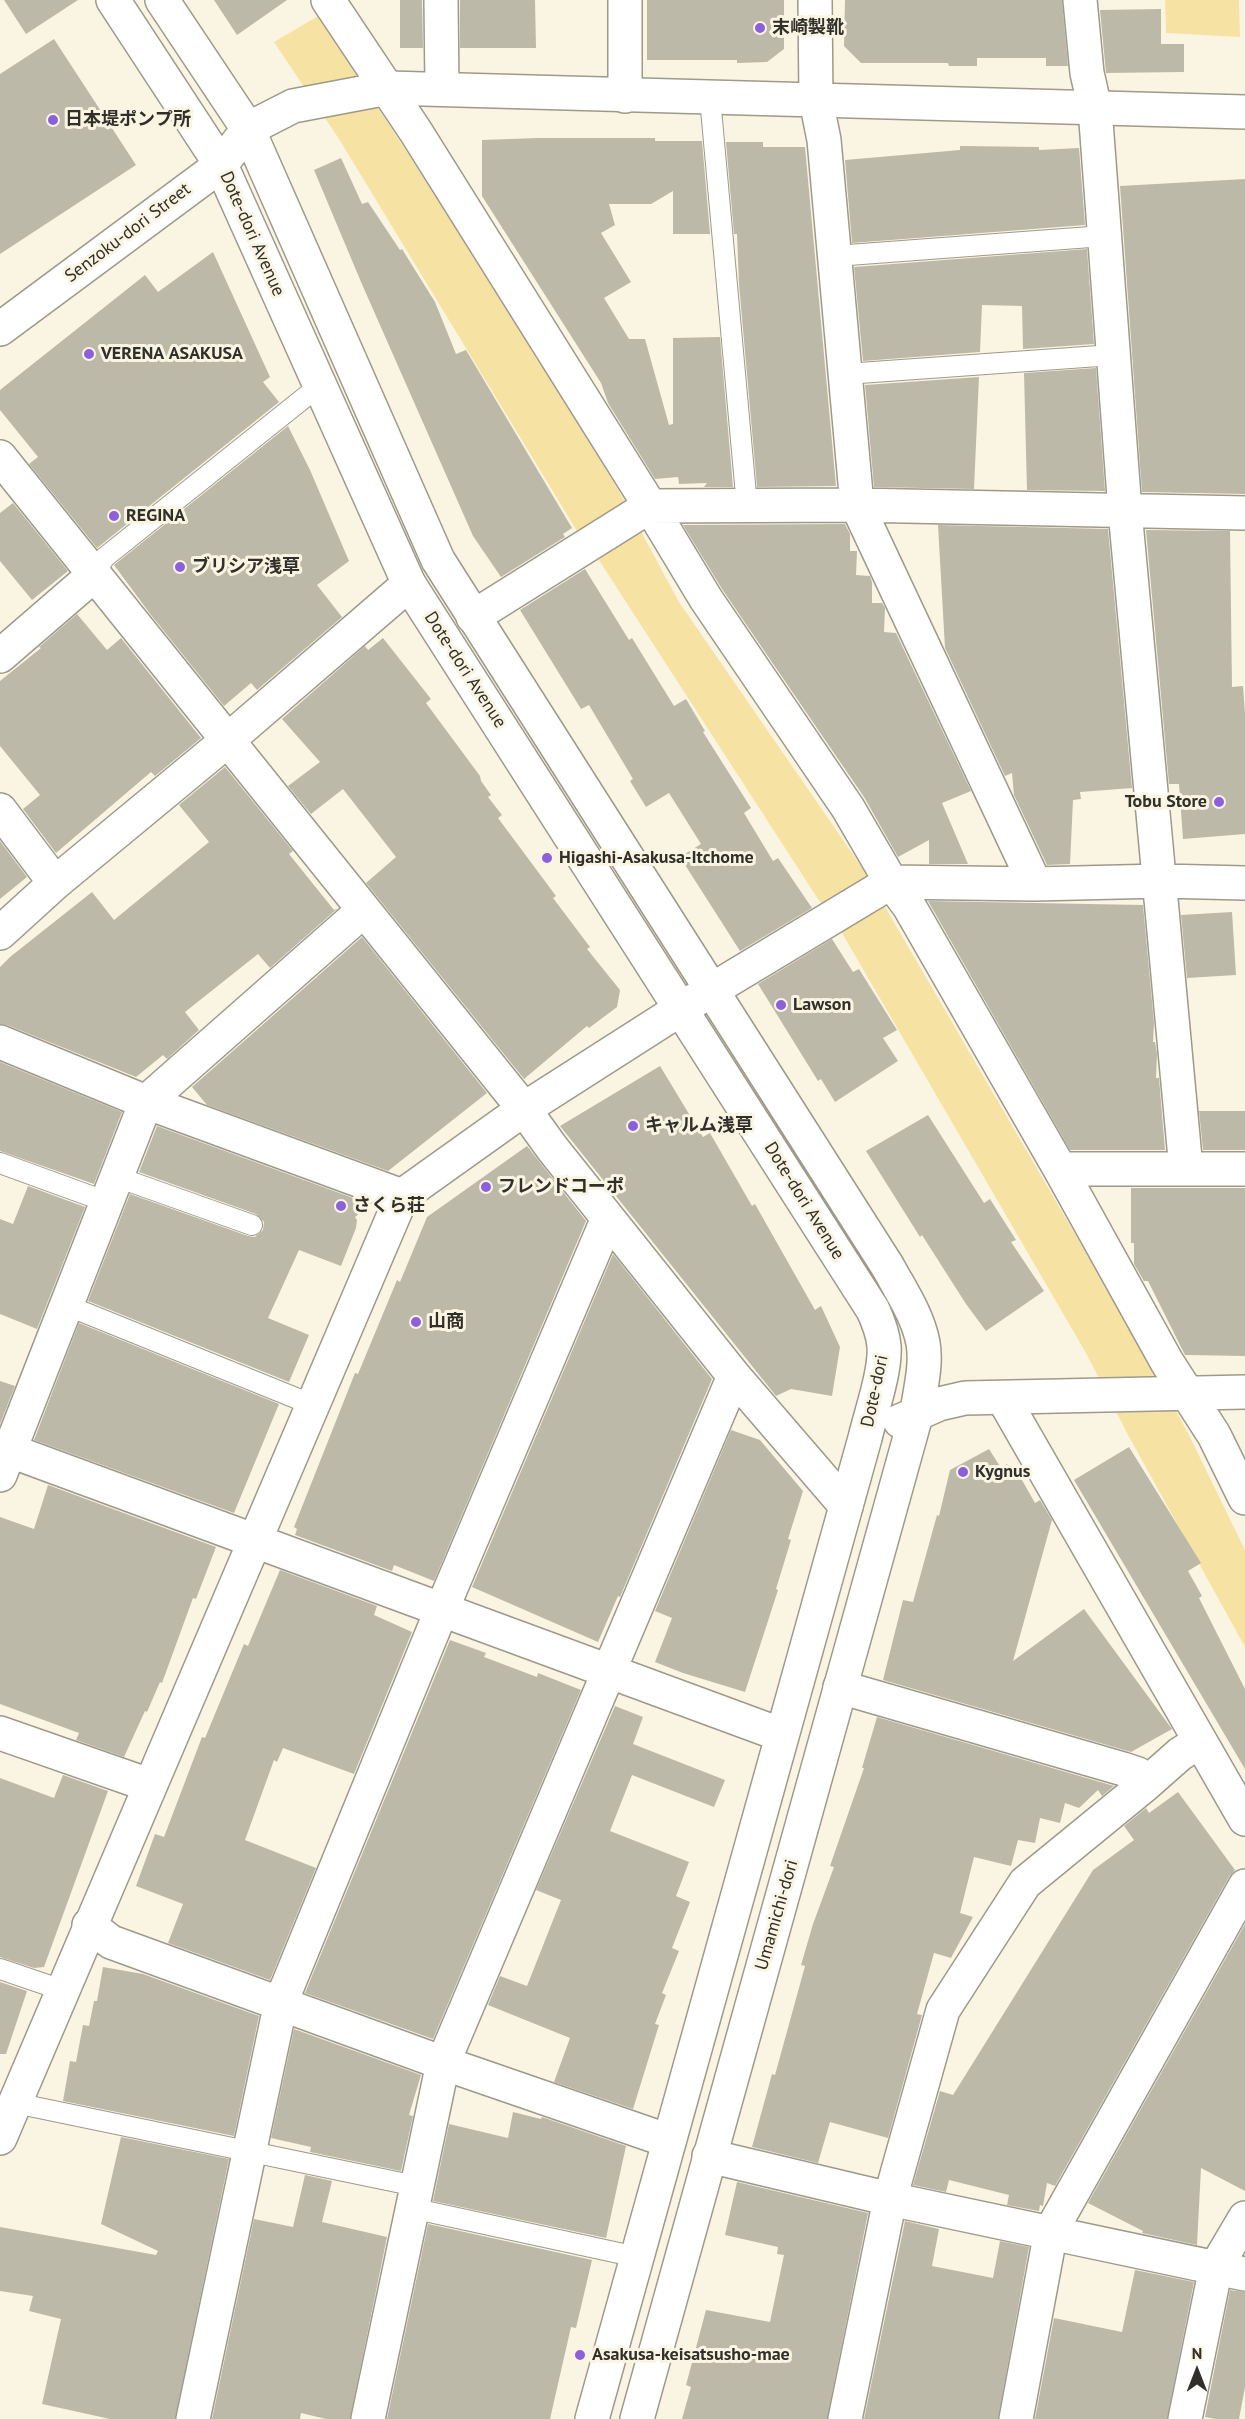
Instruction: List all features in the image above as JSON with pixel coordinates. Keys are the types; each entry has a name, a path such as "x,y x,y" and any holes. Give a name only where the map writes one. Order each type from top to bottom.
{"street":[{"name":"Dote-dori Avenue","path":"113,0 221,165 409,584 682,1008 880,1323"},
{"name":"Dote-dori Avenue","path":"162,0 248,129 438,560 888,1267 917,1321 923,1344 923,1366"},
{"path":"328,0 388,88 706,599 848,808 891,882 909,906 1167,1362 1214,1435 1245,1498"},
{"path":"441,0 442,89"},
{"path":"625,0 625,96"},
{"path":"815,0 816,100 824,140 857,505 1035,884"},
{"path":"1080,0 1087,74 1095,108 1125,510 1186,1169"},
{"path":"248,129 293,106 388,88 1245,112"},
{"name":"Senzoku-dori Street","path":"0,329 221,165 248,129"},
{"path":"0,457 524,1109 734,1376 846,1506"},
{"path":"473,617 650,506 857,505 1245,513"},
{"path":"0,656 95,574"},
{"path":"0,933 55,883 228,740 409,584"},
{"path":"0,810 55,883"},
{"path":"0,2138 402,1196 524,1109 711,988 891,882 1245,883"},
{"path":"364,910 146,1102 3,1458 442,1609 782,1735"},
{"path":"0,1042 146,1102 402,1196"},
{"path":"1059,1169 1245,1169"},
{"path":"193,2419 281,2002 442,1609 608,1218"},
{"path":"880,1323 923,1366 965,1398"},
{"name":"Dote-dori","path":"865,1438 885,1346 880,1323"},
{"path":"917,1412 923,1366"},
{"path":"368,2419 443,2063 734,1376"},
{"path":"592,2419 865,1438 917,1412 965,1398 1245,1392"},
{"path":"1003,1398 1199,1743 1235,1774 1245,1819"},
{"name":"Umamichi-dori","path":"637,2419 917,1412"},
{"path":"840,1687 1123,1769 1138,1774 1146,1784"},
{"path":"0,1732 149,1785"},
{"path":"845,2419 890,2199 943,2010 1025,1883 1180,1754 1199,1743"},
{"path":"1016,2419 1051,2231 1245,1886"},
{"path":"89,1925 111,1942 281,2002 443,2063 669,2140"},
{"path":"710,2156 890,2199 1231,2270"},
{"path":"1185,2419 1245,2218"}],"lane":[{"path":"710,98 747,506"},
{"path":"835,256 1104,236"},
{"path":"845,374 1113,355"},
{"path":"95,574 104,558 319,386"},
{"path":"0,1163 252,1224"},
{"path":"66,1305 313,1405"},
{"path":"0,1969 62,1990"},
{"path":"15,2103 250,2152 637,2257"}],"shaded area":[{"path":"1165,0 1239,0 1240,37 1166,33"},
{"path":"318,16 533,345 624,500 679,602 863,869 1144,1353 1188,1433 1245,1550 1245,1647 1127,1433 1086,1353 842,933 595,554 577,531 339,139 274,42"}],"building":[{"path":"4,0 78,0 26,34"},
{"path":"214,0 287,0 237,35"},
{"path":"400,0 422,0 423,48 400,48"},
{"path":"460,0 535,0 536,48 460,48"},
{"path":"647,0 784,0 784,49 767,62 647,60"},
{"path":"845,0 1062,0 1068,66 1046,66 1046,58 977,58 977,66 949,66 948,63 861,63 844,46"},
{"path":"1161,9 1161,44 1184,44 1184,72 1106,73 1100,10"},
{"name":"日本堤ポンプ所","path":"54,39 136,165 0,254 0,74"},
{"path":"655,138 655,141 702,141 710,234 673,234 673,191 651,204 609,204 615,225 601,233 631,282 604,298 629,339 645,339 669,425 673,424 673,338 720,337 733,487 704,487 707,483 679,484 678,477 655,479 608,403 601,383 482,196 482,140"},
{"path":"726,142 763,142 763,147 805,147 836,486 757,487 739,284 737,234 734,234"},
{"path":"960,146 1039,147 1039,150 1079,148 1085,225 852,243 845,160 960,150"},
{"path":"341,158 362,204 368,202 400,250 402,249 435,302 456,354 466,350 572,528 563,534 565,537 501,577 473,536 314,170"},
{"path":"1245,179 1245,494 1142,492 1120,186"},
{"path":"1087,249 1094,344 1023,349 1022,306 982,305 980,352 863,361 854,267"},
{"path":"213,252 270,377 263,382 279,402 97,548 29,464 38,457 0,410 0,390 145,275 158,292"},
{"path":"1096,368 1105,491 1027,490 1024,373"},
{"path":"979,377 974,489 874,487 865,385"},
{"path":"288,426 310,470 349,561 317,585 342,617 257,690 251,683 224,706 114,565"},
{"path":"13,503 68,571 32,600 0,561 0,513"},
{"path":"845,524 850,534 850,551 857,551 856,575 870,576 872,603 882,603 885,608 884,632 896,633 971,791 942,803 968,864 929,864 929,840 898,857 864,797 722,589 683,525"},
{"path":"938,525 1108,529 1132,788 1080,792 1081,799 1073,800 1070,864 1047,865 1014,795 1012,773 1005,776 945,648"},
{"path":"1146,530 1230,531 1232,687 1243,686 1245,713 1245,834 1183,839 1179,784 1169,784"},
{"path":"585,569 629,640 632,638 674,706 686,699 705,731 703,732 751,808 744,813 773,861 778,858 812,908 740,951 680,857 701,844 669,793 646,807 630,781 633,779 589,705 581,709 520,610"},
{"path":"77,614 107,650 121,638 201,738 155,776 151,772 56,853 23,809 40,795 0,746 0,681 41,648 39,647"},
{"path":"383,638 431,699 426,703 480,776 491,795 488,797 502,815 498,818 556,896 553,898 590,947 587,949 620,990 617,1007 589,1028 587,1026 524,1079 366,883 396,857 343,789 311,814 288,786 320,762 282,719 365,646 368,650"},
{"path":"225,767 293,851 289,854 334,910 338,908 270,968 258,954 185,1012 199,1030 167,1059 163,1055 136,1077 0,1024 0,967 92,892 114,920 209,842 179,805"},
{"path":"0,841 27,877 0,899"},
{"path":"928,901 1143,905 1154,1023 1153,1042 1155,1042 1157,1054 1156,1078 1159,1078 1165,1150 1070,1150"},
{"path":"1232,912 1236,975 1187,978 1181,915"},
{"path":"362,937 487,1093 388,1171 207,1105 192,1087"},
{"path":"832,939 853,972 859,969 897,1030 883,1038 898,1061 835,1102 821,1079 818,1081 758,984"},
{"path":"0,1062 122,1112 94,1184 0,1151"},
{"path":"660,1066 703,1137 710,1133 752,1206 755,1204 815,1310 821,1306 840,1347 832,1396 791,1389 776,1396 560,1126"},
{"path":"1199,1111 1245,1111 1245,1150 1203,1150"},
{"path":"928,1115 984,1203 990,1199 1016,1240 1011,1242 1044,1291 986,1331 922,1235 920,1237 866,1151"},
{"path":"157,1126 364,1202 360,1213 355,1217 356,1228 341,1266 299,1250 268,1318 309,1335 289,1382 88,1301 130,1194 248,1236 255,1237 263,1230 264,1222 256,1214 139,1172"},
{"path":"527,1146 586,1221 434,1581 394,1565 392,1571 295,1535 297,1529 294,1527 355,1373 358,1374 397,1280 400,1282 427,1217"},
{"path":"28,1186 85,1207 37,1329 0,1314 0,1219 13,1224"},
{"path":"1131,1188 1245,1188 1245,1356 1185,1355 1148,1281 1144,1281 1134,1264 1134,1243 1131,1243"},
{"path":"613,1254 712,1379 620,1597 618,1596 598,1642 472,1587"},
{"path":"79,1323 279,1404 234,1513 34,1440"},
{"path":"0,1381 15,1386 0,1424"},
{"path":"731,1430 760,1440 803,1491 788,1539 791,1540 776,1589 778,1590 745,1692 655,1662 672,1618 655,1611"},
{"path":"1129,1447 1201,1563 1188,1571 1202,1596 1199,1598 1245,1689 1245,1769 1074,1480"},
{"path":"989,1449 1001,1468 1007,1464 1010,1469 1014,1466 1035,1503 1040,1500 1052,1520 1013,1661 1084,1609 1172,1729 1131,1752 883,1680 903,1600 913,1602 937,1515 939,1516 950,1470"},
{"path":"48,1485 216,1547 196,1599 193,1598 162,1683 160,1682 147,1712 145,1711 124,1757 76,1740 79,1733 0,1704 0,1517 34,1529"},
{"path":"280,1570 377,1606 374,1615 412,1632 354,1774 283,1748 277,1762 274,1760 245,1840 316,1868 270,1980 168,1943 183,1904 136,1886 155,1834 164,1837 202,1737 205,1738 244,1644 248,1646"},
{"path":"450,1640 486,1653 484,1657 537,1677 538,1673 581,1690 433,2039 305,1993"},
{"path":"615,1706 643,1717 633,1744 725,1780 714,1807 632,1775 610,1831 689,1862 676,1896 690,1902 672,1948 679,1951 662,1993 666,1995 655,2024 659,2025 633,2109 554,2082 570,2038 488,2005 500,1976 527,1986 561,1900 536,1890"},
{"path":"877,1717 1114,1786 1102,1796 1098,1790 1079,1808 1065,1803 1060,1823 1040,1818 1035,1843 1018,1840 1011,1866 974,1857 960,1913 973,1917 951,1958 934,1953 917,2014 922,2015 888,2138 830,2122 818,2163 752,2147 772,2074 775,2075 805,1966 801,1965 834,1867 830,1866 864,1768 862,1768"},
{"path":"63,1775 108,1791 44,1967 34,1968 0,1957 0,1778 54,1798"},
{"path":"1178,1792 1235,1870 1055,2186 1047,2183 1043,2206 1040,2205 1039,2211 1007,2205 1009,2195 949,2180 946,2192 913,2185 940,2091 953,2095 1093,1870 1134,1840 1124,1826 1146,1808 1149,1813"},
{"path":"1245,1924 1245,2191 1201,2168 1197,2245 1142,2233 1143,2231 1088,2203"},
{"path":"103,1967 143,1974 259,2016 234,2136 63,2101 70,2061 76,2062 83,2025 89,2026 94,2001 97,2001"},
{"path":"0,1982 27,1991 6,2054 0,2054"},
{"path":"294,2029 421,2075 409,2115 413,2116 401,2171 310,2152 311,2147 271,2138"},
{"path":"513,2112 541,2119 542,2117 626,2146 606,2238 433,2201 449,2124 508,2138"},
{"path":"121,2137 229,2159 175,2419 110,2419 42,2404 61,2319 29,2311 33,2296 0,2291 0,2227 156,2255 158,2251 101,2224"},
{"path":"305,2175 332,2181 322,2222 387,2237 350,2419 326,2419 301,2413 300,2419 212,2419 254,2219 293,2227"},
{"path":"737,2182 868,2213 827,2419 682,2419 691,2387 686,2385 706,2310 770,2322 784,2255 777,2254 778,2247 725,2235"},
{"path":"905,2221 939,2229 932,2266 993,2278 1000,2241 1029,2247 998,2419 864,2419"},
{"path":"428,2224 592,2260 576,2328 571,2327 550,2419 387,2419"},
{"path":"1135,2270 1194,2282 1167,2419 1035,2419 1054,2318 1122,2332"},
{"path":"1230,2290 1245,2292 1245,2387 1239,2419 1216,2419 1205,2417"}],"place":[{"name":"末崎製靴","path":"760,28"},
{"name":"日本堤ポンプ所","path":"53,120"},
{"name":"VERENA ASAKUSA","path":"89,354"},
{"name":"REGINA","path":"114,516"},
{"name":"ブリシア浅草","path":"180,567"},
{"name":"Tobu Store","path":"1219,802"},
{"name":"Higashi-Asakusa-Itchome","path":"547,858"},
{"name":"Lawson","path":"781,1005"},
{"name":"キャルム浅草","path":"633,1126"},
{"name":"フレンドコーポ","path":"486,1187"},
{"name":"さくら荘","path":"341,1206"},
{"name":"山商","path":"416,1322"},
{"name":"Kygnus","path":"963,1472"},
{"name":"Asakusa-keisatsusho-mae","path":"580,2355"}]}
